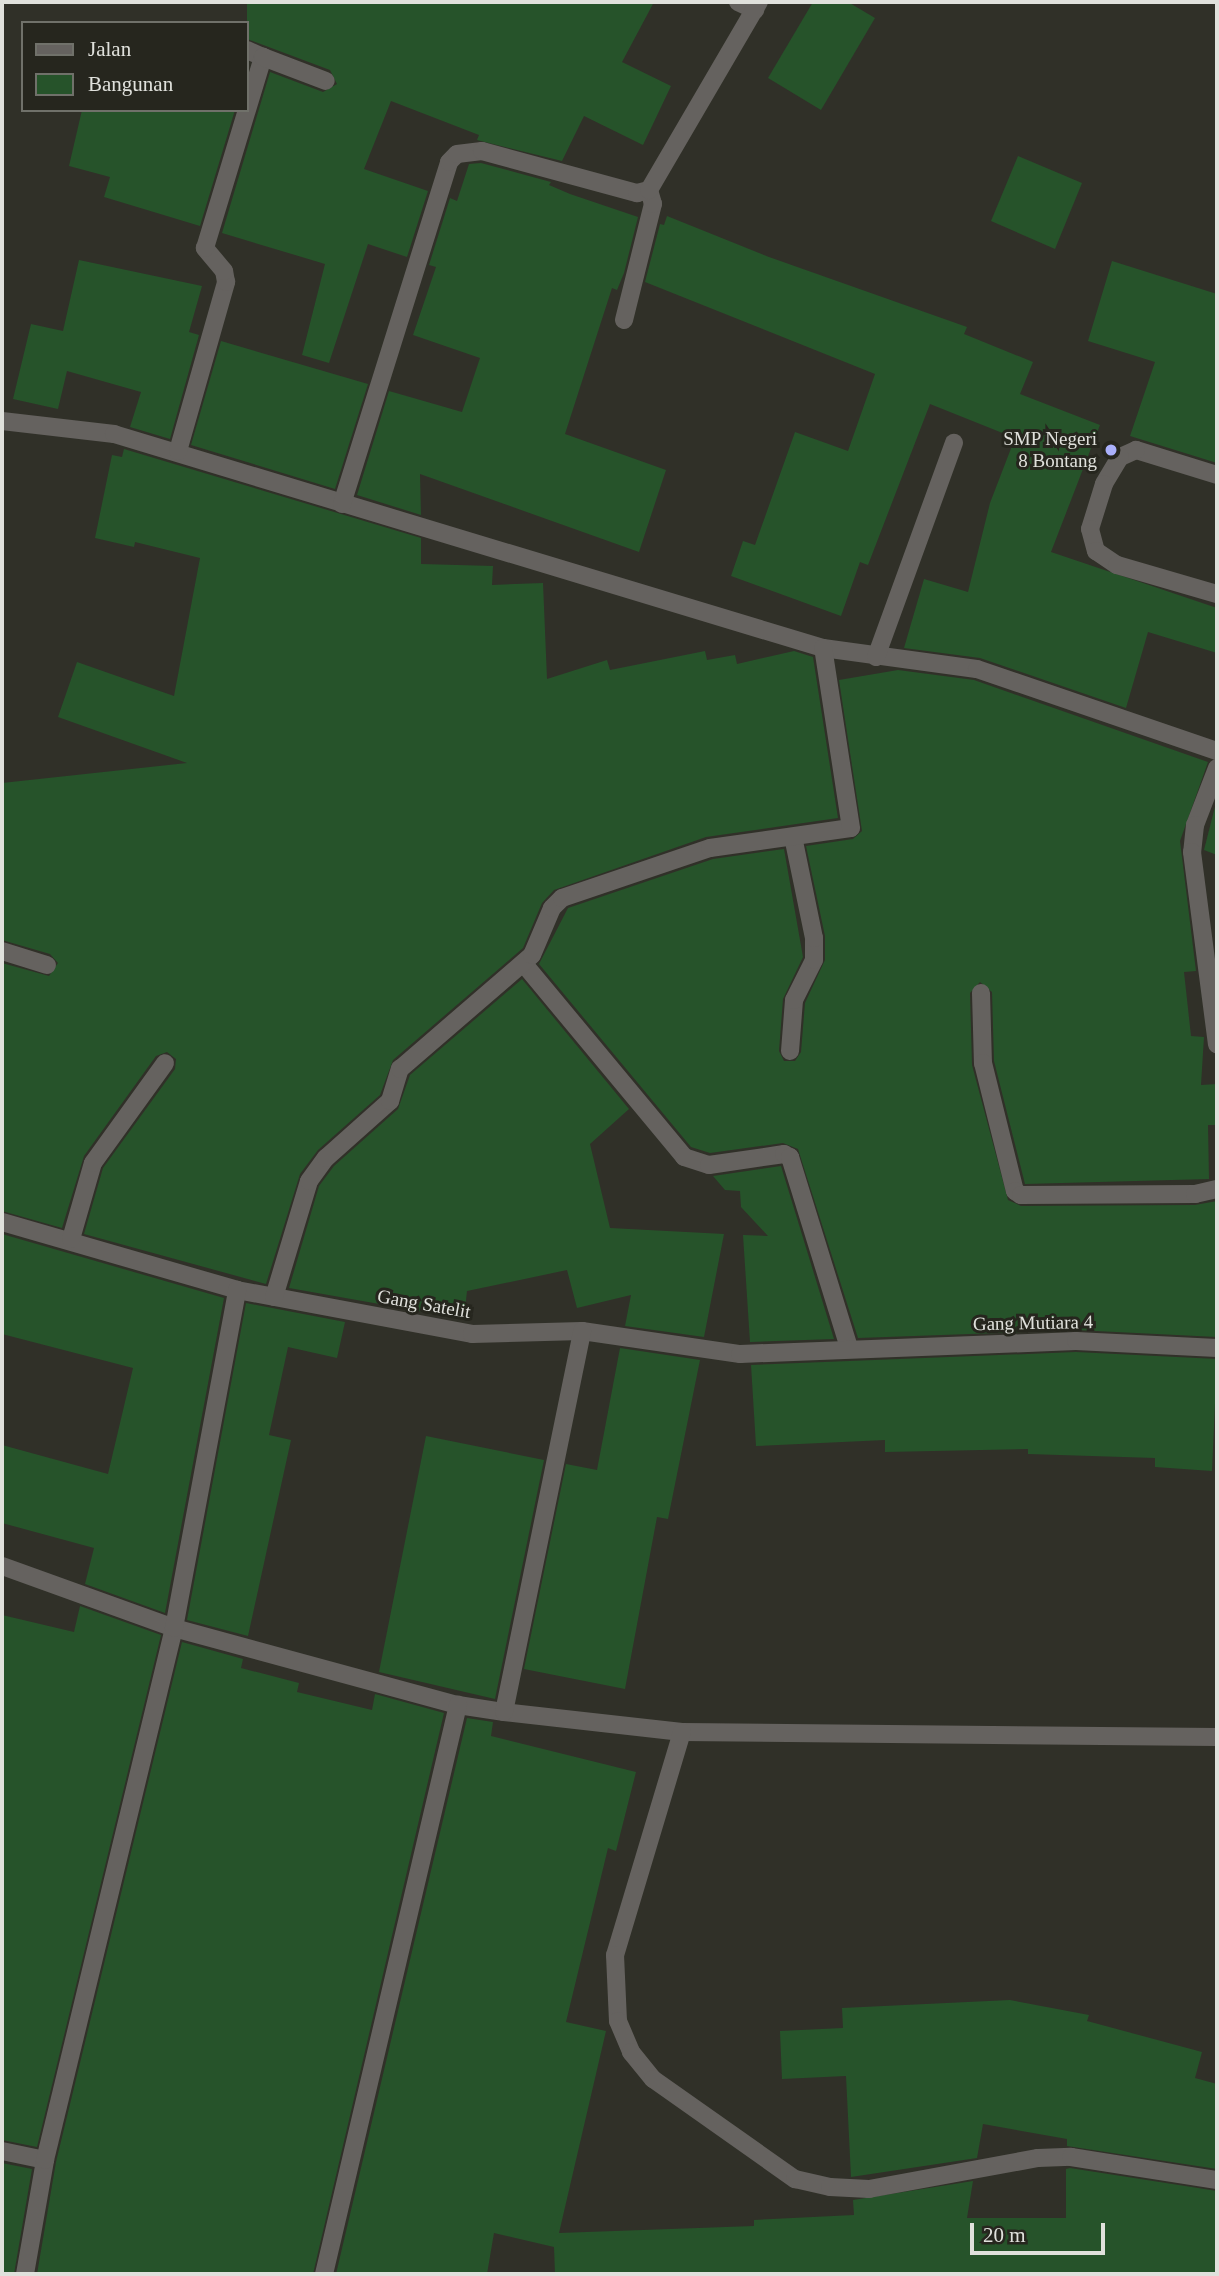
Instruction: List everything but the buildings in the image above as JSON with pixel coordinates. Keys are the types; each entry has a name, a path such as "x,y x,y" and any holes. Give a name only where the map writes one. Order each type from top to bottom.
{"street":[{"path":"624,320 653,204 649,190 757,6 738,2"},
{"path":"248,80 255,53 326,81"},
{"path":"178,451 226,282 224,271 205,248 240,112"},
{"path":"342,504 449,162 457,153 482,151 636,192 649,190"},
{"path":"2,421 80,428 178,451 342,504 823,648 977,669 1217,751"},
{"path":"876,657 954,443"},
{"path":"1217,475 1136,450 1120,457 1104,484 1090,529 1096,551 1117,565 1217,594"},
{"path":"274,1297 300,1203 326,1158 390,1101 400,1069 524,964 539,945 552,908 562,898 710,848 848,831 853,820 823,648"},
{"path":"1217,768 1192,833 1192,852 1217,1044"},
{"path":"790,1051 794,1000 814,960 814,939 793,836"},
{"path":"2,951 47,965"},
{"path":"524,964 684,1157 709,1165 784,1154 790,1157 849,1348"},
{"path":"981,993 983,1063 1014,1191 1021,1195 1182,1194 1217,1189"},
{"path":"71,1238 93,1163 165,1063"},
{"name":"Gang Satelit","path":"2,1222 71,1238 237,1290 472,1334 582,1331 740,1354 849,1348"},
{"path":"25,2274 45,2160 174,1628 237,1290"},
{"path":"504,1712 582,1331"},
{"name":"Gang Mutiara 4","path":"849,1348 1076,1341 1217,1348"},
{"path":"2,1566 174,1628 458,1705 504,1712 682,1732 1217,1737"},
{"path":"324,2274 458,1705"},
{"path":"682,1732 615,1955 618,2021 631,2052 653,2079 795,2179 830,2187 869,2189 1038,2158 1071,2157 1217,2180"},
{"path":"2,2151 45,2160"}],"place":[{"name":"SMP Negeri 8 Bontang","path":"1111,450"}]}
